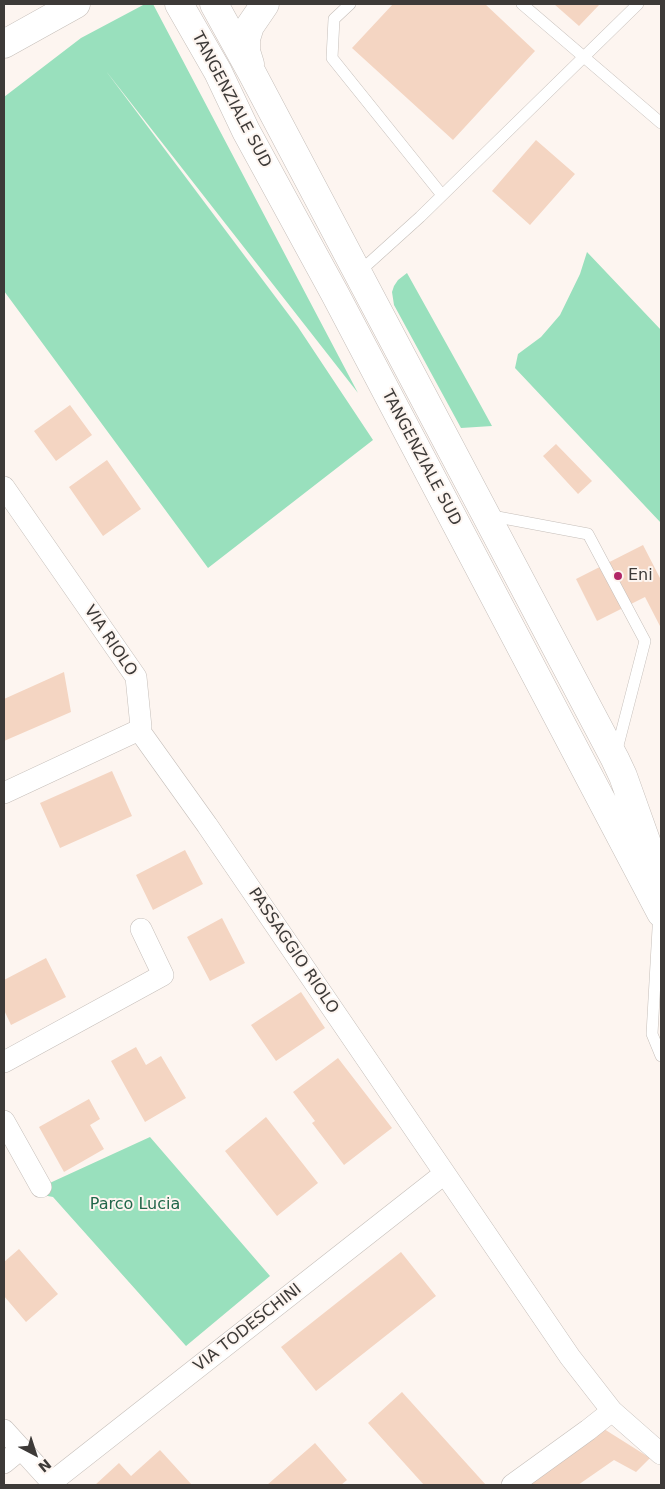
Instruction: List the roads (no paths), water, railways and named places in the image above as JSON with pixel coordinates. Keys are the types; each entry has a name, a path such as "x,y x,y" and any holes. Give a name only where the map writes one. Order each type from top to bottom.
{"main road":[{"path":"4,44 76,4"},
{"name":"TANGENZIALE SUD","path":"179,4 218,72 246,131 661,902"},
{"path":"214,4 623,776 661,902"},
{"path":"252,73 246,51 246,39 250,26 265,4"}],"street":[{"name":"VIA RIOLO","path":"4,487 136,676 141,727 138,730"},
{"path":"4,793 138,730"},
{"name":"PASSAGGIO RIOLO","path":"138,730 207,825 570,1357 612,1411 661,1454"},
{"path":"4,1062 163,976 141,929"},
{"path":"4,1121 41,1187"},
{"name":"VIA TODESCHINI","path":"53,1484 444,1174"},
{"path":"512,1485 612,1411 622,1414 661,1436"},
{"path":"4,1430 53,1484"},
{"path":"4,1463 21,1450"}],"lane":[{"path":"350,4 334,19 332,58 442,195"},
{"path":"522,4 661,123"},
{"path":"358,273 442,195 638,4"},
{"path":"486,515 588,534 642,634 645,641 614,759"},
{"path":"661,902 652,1034 661,1056"}],"place":[{"name":"Eni","path":"618,576"}],"park label":[{"name":"Parco Lucia","path":"135,1205"}]}
